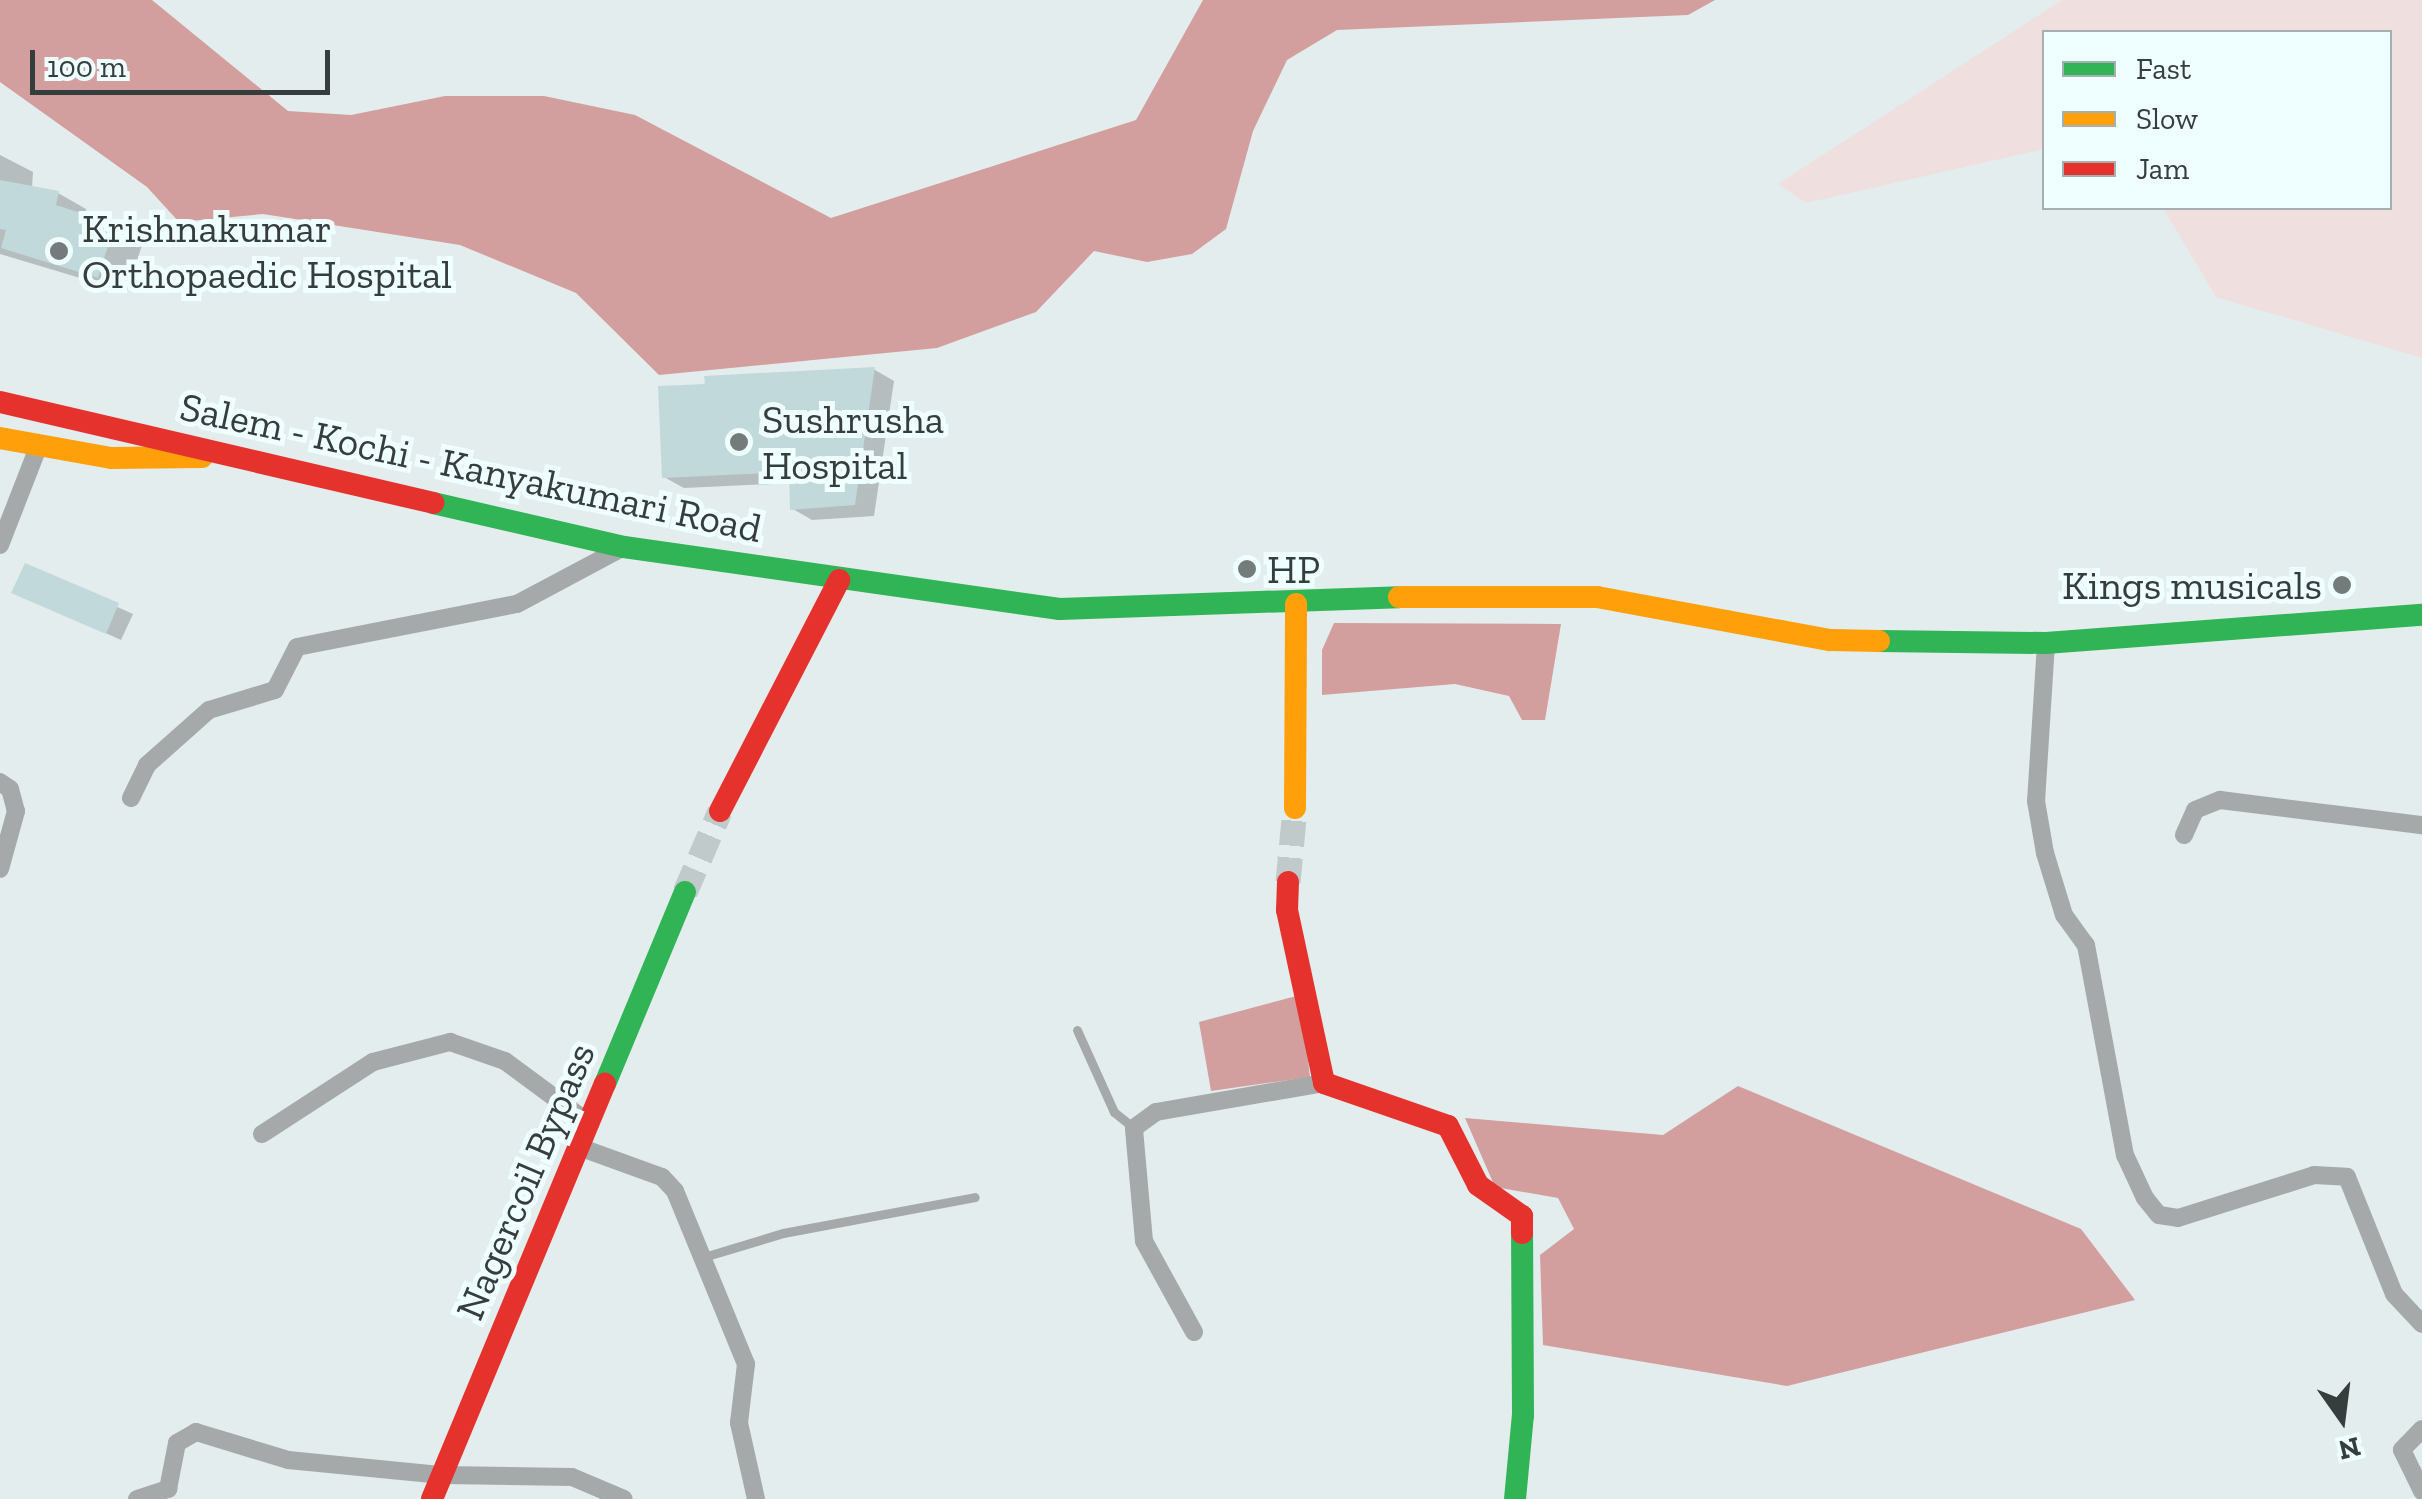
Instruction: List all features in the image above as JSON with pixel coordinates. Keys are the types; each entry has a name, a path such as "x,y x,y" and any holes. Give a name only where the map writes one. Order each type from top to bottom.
{"main road":[{"name":"Salem - Kochi - Kanyakumari Road","path":"0,402 624,547 1060,609 1296,604 1482,594 1598,598 1830,640 2046,643 2422,615"},
{"path":"0,438 111,458 236,457"},
{"path":"720,811 840,580"},
{"path":"1295,808 1296,604"},
{"path":"1288,882 1287,910 1324,1083 1448,1126 1478,1185 1522,1216 1524,1415 1515,1499"},
{"name":"Nagercoil Bypass","path":"432,1499 685,892"}],"street":[{"path":"0,545 39,445"},
{"path":"131,798 148,765 210,710 275,690 297,646 517,604 624,547"},
{"path":"2046,643 2036,801 2045,854 2064,915 2086,946 2125,1156 2145,1198 2159,1215 2178,1218 2295,1179 2348,1177 2394,1294 2422,1324"},
{"path":"0,782 10,789 16,811 0,869"},
{"path":"2184,836 2195,810 2220,800 2422,825"},
{"path":"262,1134 373,1062 450,1042 505,1061 590,1124"},
{"path":"1194,1332 1144,1241 1134,1128 1156,1112 1324,1083"},
{"path":"579,1147 662,1177 707,1256 746,1364 739,1424 756,1499"},
{"path":"2422,1429 2402,1453 2422,1491"},
{"path":"138,1499 168,1489 177,1444 196,1432 288,1460 442,1475 572,1477 624,1499"}],"lane":[{"path":"1077,1030 1114,1112 1134,1128"},
{"path":"707,1256 783,1232 976,1197"}],"shaded area":[{"path":"0,0 152,0 288,111 351,115 445,96 544,96 635,115 831,218 1136,120 1203,0 1715,0 1688,15 1337,30 1287,60 1253,131 1226,229 1192,254 1147,262 1094,251 1036,312 937,348 659,375 576,293 460,245 263,214 179,222 147,187 0,82"},
{"path":"2062,0 2422,0 2422,358 2216,297 2164,210 2392,210 2392,30 2042,30 2042,149 1806,203 1778,184"},
{"path":"1334,623 1561,624 1545,720 1522,720 1509,696 1455,684 1322,695 1322,650"},
{"path":"1300,995 1310,1077 1211,1091 1199,1022"},
{"path":"1738,1086 2081,1229 2135,1300 1787,1386 1543,1345 1540,1255 1574,1229 1558,1198 1495,1187 1465,1118 1663,1135"}],"building":[{"path":"0,180 59,191 56,205 115,224 98,278 1,248 6,230 0,229"},
{"path":"875,367 855,505 790,510 789,472 662,478 658,386 705,384 704,376"},
{"path":"25,563 119,603 106,634 11,593"}],"tunnel":[{"path":"1288,882 1295,808"},
{"path":"685,892 720,811"}],"traffic: fast":[{"path":"433,503 624,547 1060,609 1399,597"},
{"path":"1879,641 2046,643 2422,615"},
{"path":"605,1084 685,892"},
{"path":"1515,1499 1523,1415 1522,1233"}],"traffic: slow":[{"path":"0,438 111,458 202,457"},
{"path":"1399,597 1597,597 1830,640 1879,641"},
{"path":"1295,808 1296,604"}],"traffic: jam":[{"path":"0,402 433,503"},
{"path":"720,811 839,580"},
{"path":"1288,882 1287,910 1324,1083 1448,1126 1478,1185 1522,1216 1522,1233"},
{"path":"432,1499 605,1084"}],"place":[{"name":"Krishnakumar Orthopaedic Hospital","path":"59,251"},
{"name":"Sushrusha Hospital","path":"739,442"},
{"name":"HP","path":"1247,569"},
{"name":"Kings musicals","path":"2342,585"}]}
